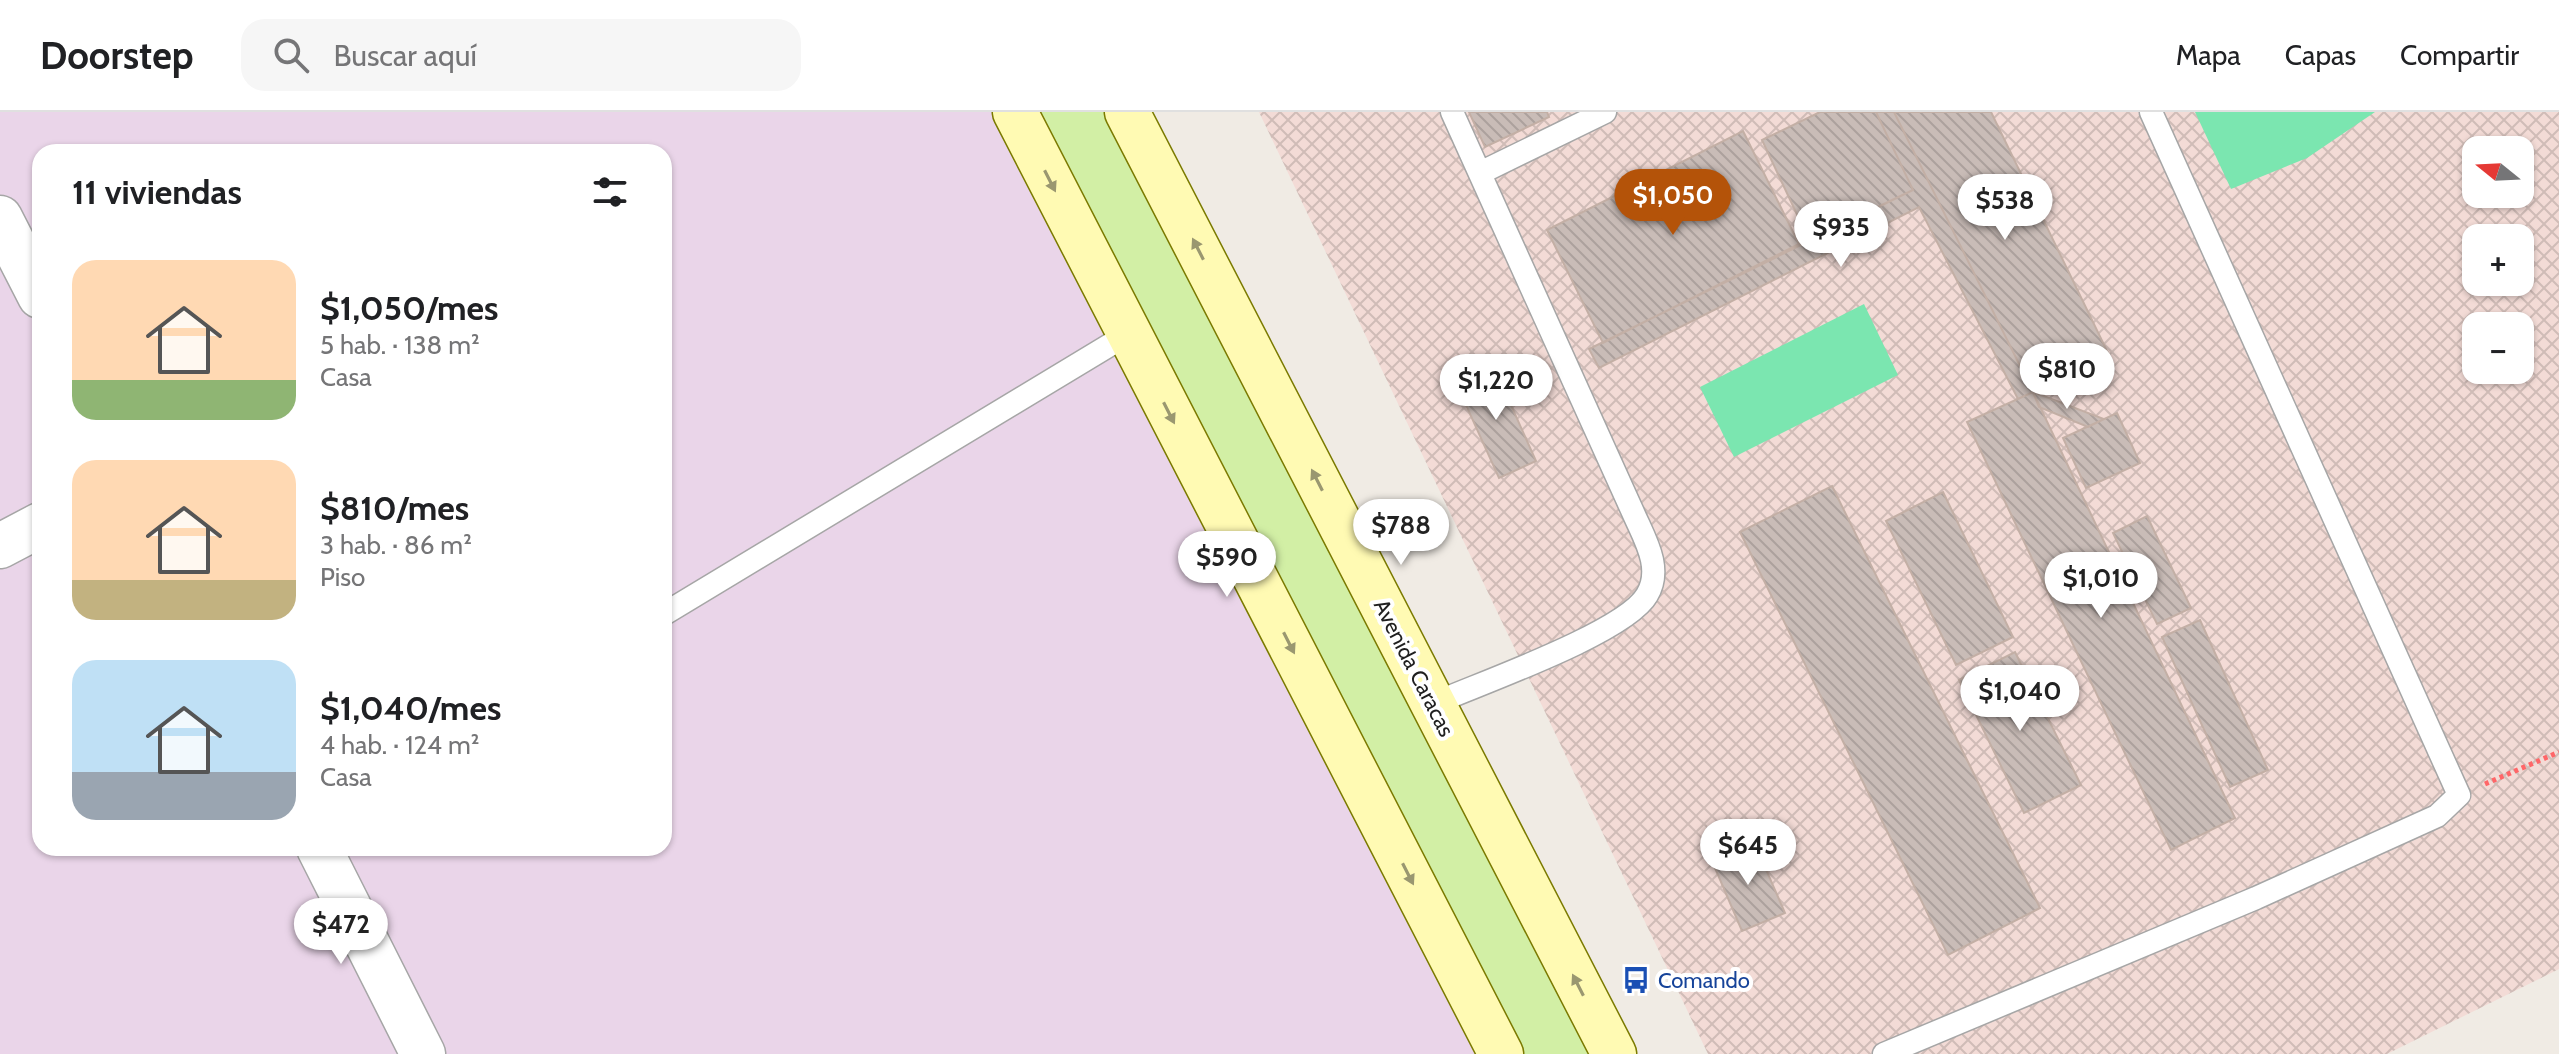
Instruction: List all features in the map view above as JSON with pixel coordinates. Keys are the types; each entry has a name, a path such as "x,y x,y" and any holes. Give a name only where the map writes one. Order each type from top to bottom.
{"street":[{"path":"1015,112 1501,1054"},
{"name":"Avenida Caracas","path":"1127,112 1614,1054"},
{"path":"0,218 32,280"},
{"path":"0,546 32,529"},
{"path":"323,856 423,1054"}],"lane":[{"path":"1433,704 1595,634 1629,614 1647,596 1653,576 1653,558 1452,112"},
{"path":"1480,173 1605,112"},
{"path":"1884,1054 2256,898 2437,816 2459,795 2151,112"},
{"path":"672,609 1128,334"}],"path":[{"path":"2459,795 2559,752"}],"shaded area":[{"path":"0,112 1022,112 1501,1054 0,1054"},
{"path":"1259,112 2559,112 2559,969 2387,1054 1708,1054"}],"green space":[{"path":"1016,112 1127,112 1614,1054 1501,1054"},
{"path":"2195,112 2375,112 2307,158 2231,189"},
{"path":"1864,304 1898,375 1734,457 1700,387"}],"building":[{"path":"1469,112 1547,112 1549,117 1485,147"},
{"path":"1820,112 1876,112 1913,190 1809,240 1762,140"},
{"path":"1876,112 1894,112 2033,392 2018,399 1919,207 1599,368 1589,349 1913,190"},
{"path":"1894,112 1991,112 2109,355 2033,392"},
{"path":"1743,131 1799,244 1603,343 1547,230"},
{"path":"1493,365 1536,461 1499,478 1456,383"},
{"path":"2033,392 2235,818 2171,850 1967,422"},
{"path":"2033,392 2104,419 2088,427 2039,407"},
{"path":"2117,413 2140,463 2086,488 2063,438"},
{"path":"1832,486 2040,908 1948,955 1740,532"},
{"path":"1943,492 2013,637 1956,665 1886,521"},
{"path":"2147,516 2191,608 2157,624 2113,533"},
{"path":"2200,620 2268,770 2230,787 2162,637"},
{"path":"2015,652 2081,785 2024,813 1959,680"},
{"path":"1754,842 1785,913 1742,931 1712,861"}],"place":[{"name":"Comando","path":"1636,980"}]}
